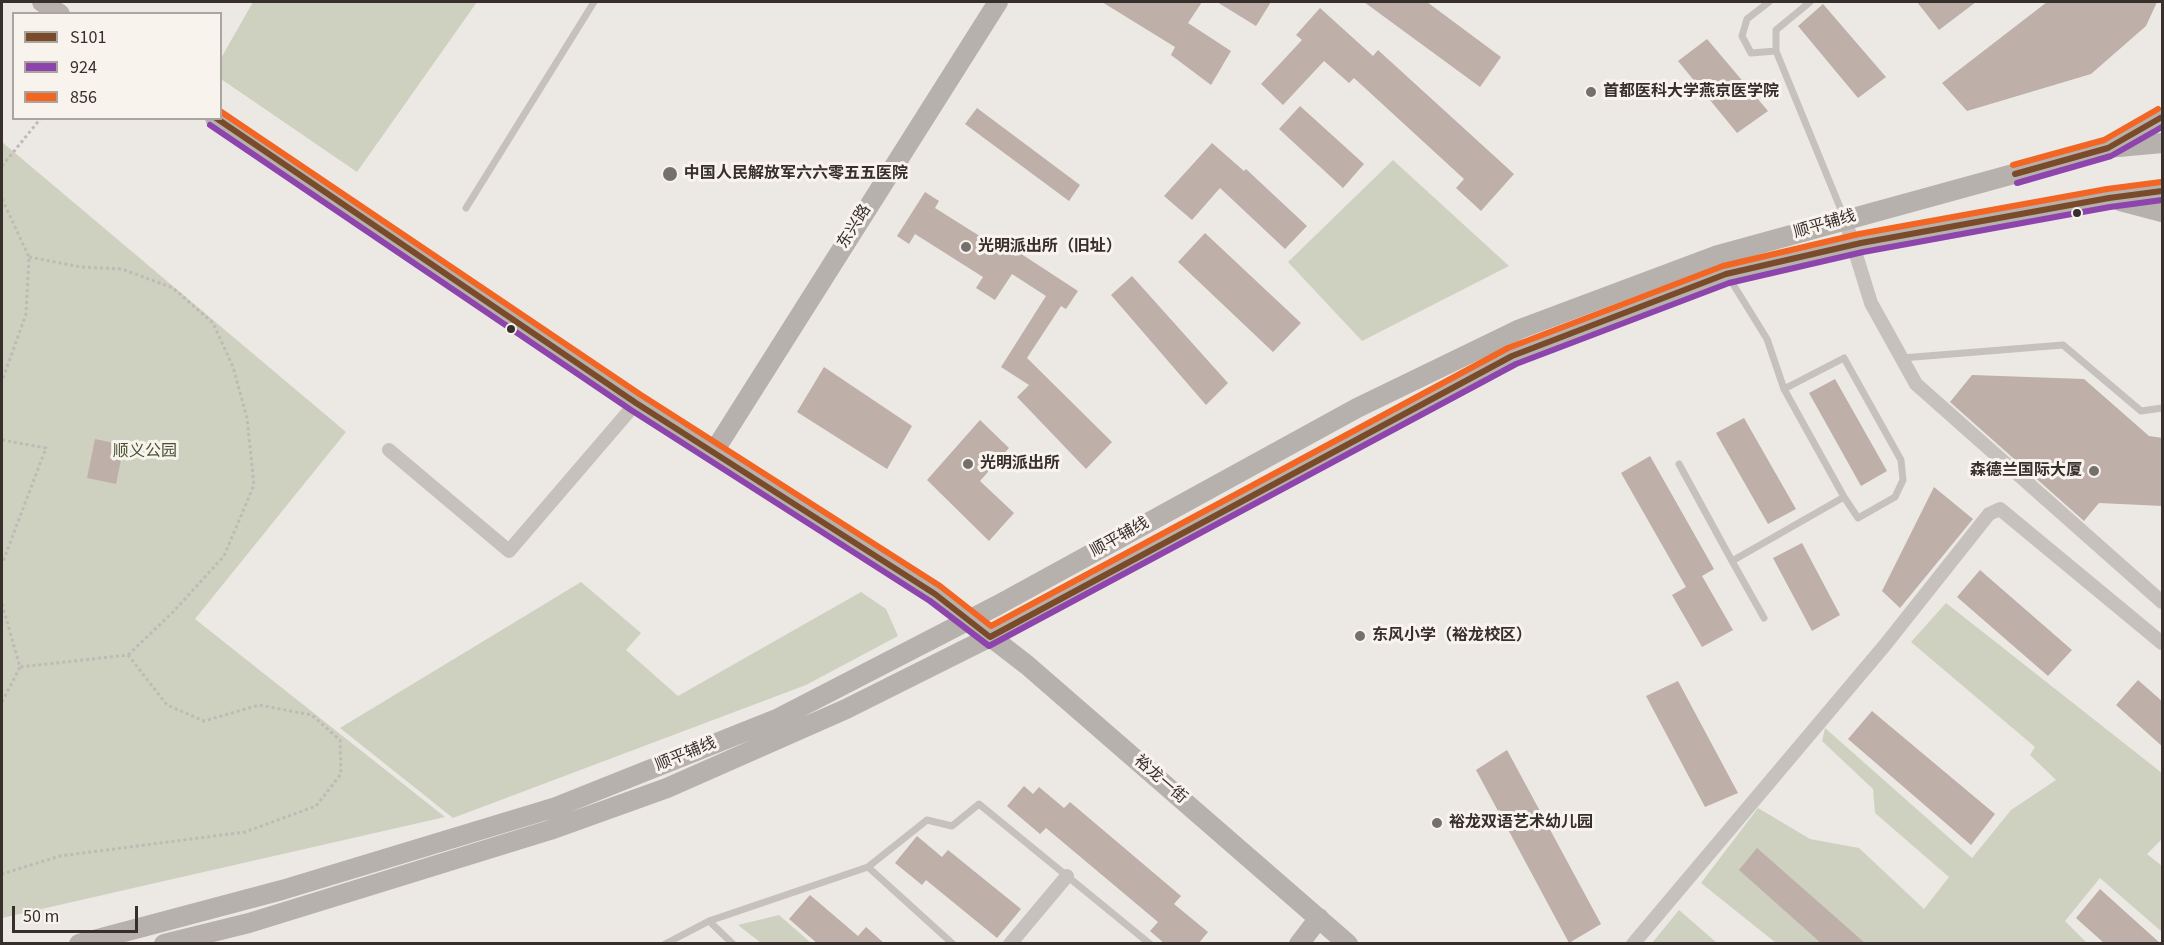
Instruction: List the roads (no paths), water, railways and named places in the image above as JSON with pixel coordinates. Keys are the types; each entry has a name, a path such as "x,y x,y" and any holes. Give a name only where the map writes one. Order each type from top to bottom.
{"main road":[{"path":"42,2 57,12"},
{"name":"东兴路","path":"713,453 998,2"},
{"path":"2108,148 2163,117"},
{"name":"裕龙一街","path":"218,120 636,403 935,594 1027,665 1348,944"},
{"name":"顺平辅线","path":"79,944 282,890 556,807 779,718 968,620 1357,408 1520,329 1715,256 2108,148 2163,143"},
{"name":"顺平辅线","path":"164,944 249,923 550,830 656,791 846,709 990,637 1512,356 1726,274 1853,244 2109,198 2163,191"},
{"path":"2109,198 2163,212"},
{"path":"1299,944 1319,918"}],"street":[{"path":"1845,219 1871,303 1916,384 2163,602"},
{"path":"388,450 509,551 636,403"},
{"path":"1633,944 1885,645 1989,514 2001,509 2163,644"},
{"path":"1010,944 1067,876"}],"lane":[{"path":"466,208 594,2"},
{"path":"1769,2 1747,19 1742,36 1751,53 1776,51"},
{"path":"1810,2 1776,30 1776,51 1845,219"},
{"path":"1715,256 1767,339 1784,388 1858,518 1895,497 1903,480 1901,460 1844,358 1784,388"},
{"path":"1902,358 2063,345 2141,411 2163,408"},
{"path":"1679,464 1764,618"},
{"path":"1732,561 1844,497"},
{"path":"665,944 709,921 868,867 927,820 952,826 979,804 1150,944"},
{"path":"868,867 953,944"},
{"path":"709,921 733,944"}],"place":[{"name":"首都医科大学燕京医学院","path":"1591,92"},
{"name":"中国人民解放军六六零五五医院","path":"670,174"},
{"name":"光明派出所（旧址）","path":"966,247"},
{"name":"光明派出所","path":"968,464"},
{"name":"森德兰国际大厦","path":"2094,471"},
{"name":"东风小学（裕龙校区）","path":"1360,636"},
{"name":"裕龙双语艺术幼儿园","path":"1437,823"}],"park label":[{"name":"顺义公园","path":"145,452"}]}
